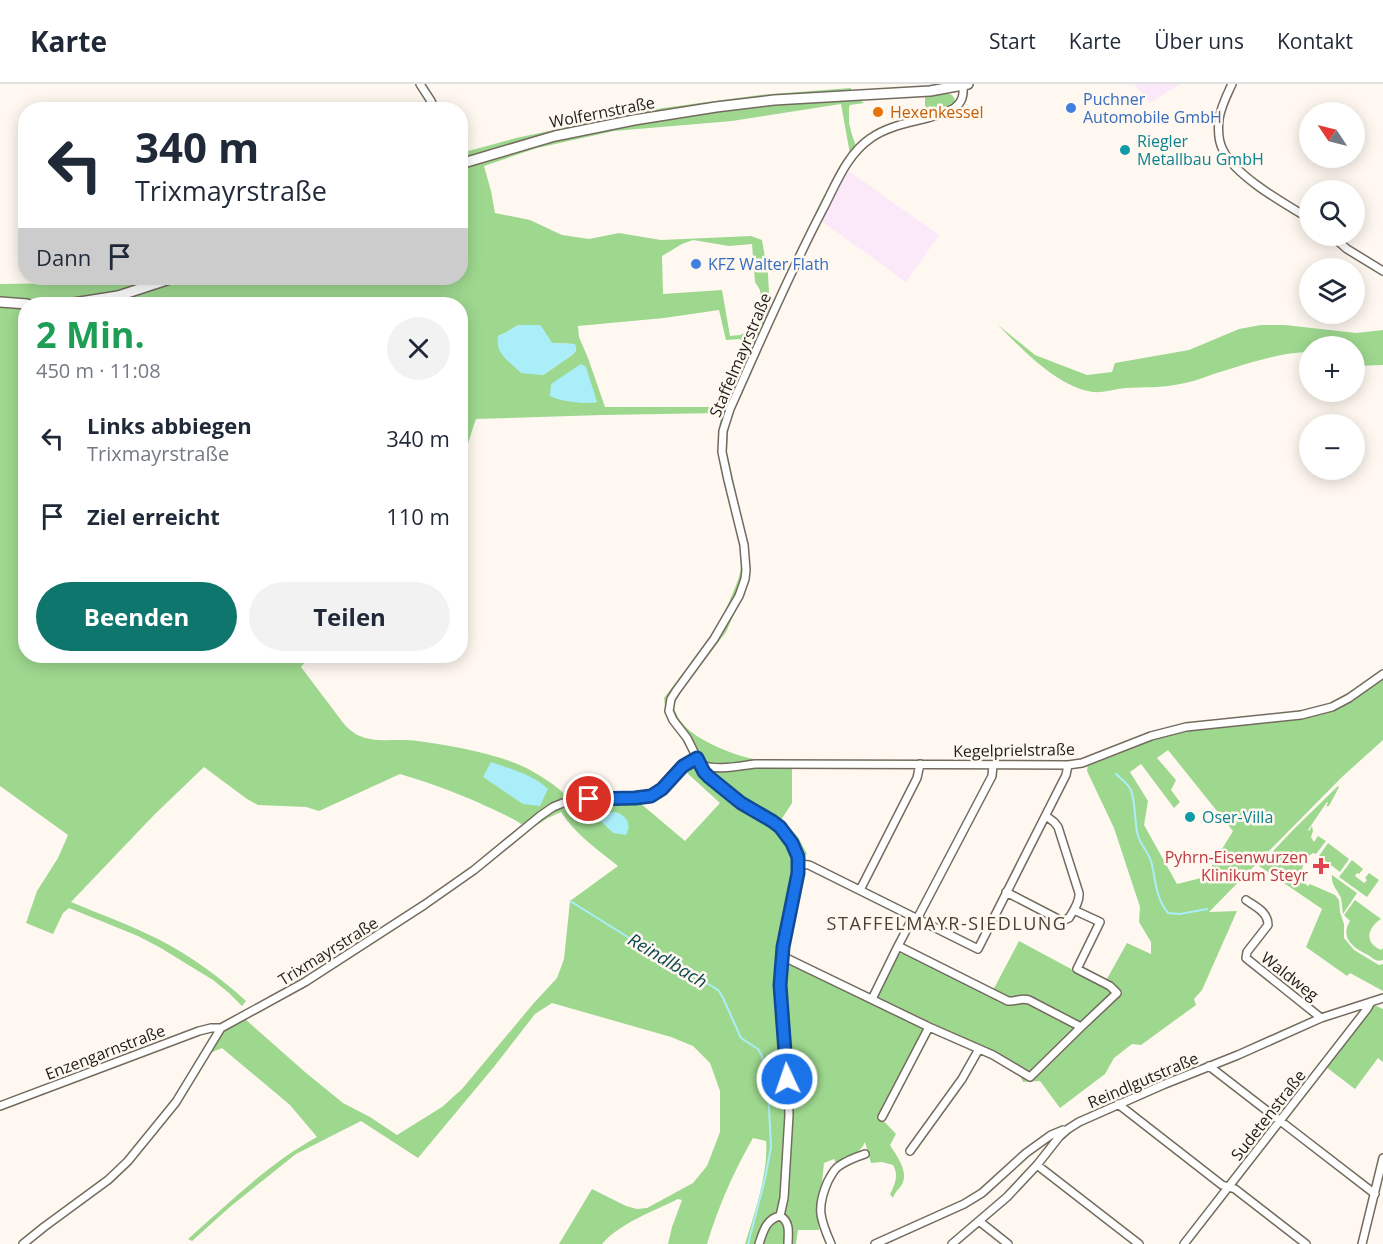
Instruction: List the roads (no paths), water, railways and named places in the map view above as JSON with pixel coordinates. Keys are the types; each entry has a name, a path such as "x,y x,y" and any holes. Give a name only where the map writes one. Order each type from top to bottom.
{"main road":[{"name":"Wolfernstraße","path":"468,162 555,136 716,107 774,100 930,91 966,85"},
{"path":"112,297 152,285"},
{"path":"0,302 18,303"}],"street":[{"path":"420,84 431,102"},
{"path":"1232,84 1221,109 1219,120 1220,143 1224,153 1236,168 1251,180 1299,212"},
{"name":"Staffelmayrstraße","path":"799,864 795,850 780,827 741,803 709,777 687,738 670,715 669,705 676,691 728,616 742,588 746,570 744,545 724,462 722,443 726,421 794,267 846,165 858,148 884,130 953,109 961,101 966,85"},
{"path":"1344,246 1383,271"},
{"name":"Kegelprielstraße","path":"699,761 709,767 728,768 755,764 1068,765 1082,763 1151,736 1186,727 1301,715 1332,707 1383,674"},
{"name":"Trixmayrstraße","path":"23,1244 108,1180 128,1161 176,1102 221,1028 305,982 424,905 474,870 553,807 582,799 651,796 662,789 683,766 699,761"},
{"path":"860,890 917,778 920,764"},
{"path":"872,999 898,946 992,776 993,765"},
{"path":"780,1216 784,1198 789,1115 787,1060 780,985 782,956 799,864 809,865 978,949 1066,776 1068,765"},
{"path":"722,787 719,778 728,768"},
{"path":"1006,892 1062,921 1069,918 1074,910 1080,897 1079,893 1058,827 1046,816"},
{"name":"Waldweg","path":"1246,900 1262,911 1269,921 1246,952 1246,958 1321,1017"},
{"path":"782,956 929,1027 993,1055 1030,1077 1118,993 1110,986 1077,969 1100,922 1074,910"},
{"path":"898,946 1008,1001 1012,1002 1022,998 1029,1000 1081,1027"},
{"name":"Reindlgutstraße","path":"952,1244 1007,1197 1037,1165 1050,1147 1068,1129 1079,1122 1321,1017 1383,998"},
{"name":"Sudetenstraße","path":"1184,1244 1371,1002"},
{"path":"882,1117 929,1027"},
{"name":"Enzengarnstraße","path":"0,1106 199,1030 221,1028"},
{"path":"910,1151 962,1079 979,1049"},
{"path":"1209,1066 1375,1194"},
{"path":"1118,1104 1222,1185 1235,1189 1306,1244"},
{"path":"875,1244 964,1204 982,1193 1026,1153 1052,1135 1068,1129"},
{"path":"831,1244 822,1223 821,1198 838,1166 865,1154"},
{"path":"1362,1244 1383,1158"},
{"path":"1037,1165 1139,1244"},
{"path":"759,1244 769,1221 780,1216"},
{"path":"780,1216 788,1225 788,1244"},
{"path":"979,1221 1008,1244"}],"water":[{"path":"518,325 540,325 552,343 575,344 576,351 543,375 521,373 504,357 498,342 498,336"},
{"path":"581,364 586,367 597,402 573,402 550,396 551,384"},
{"path":"491,762 528,776 548,789 540,806 523,804 483,777"},
{"path":"616,812 627,821 629,828 626,835 613,833 601,821 603,814"}],"waterway":[{"path":"1116,774 1131,791 1138,836 1151,861 1158,895 1168,913 1180,914 1207,909"},
{"name":"Reindlbach","path":"570,901 719,991 741,1038 758,1049 762,1056 768,1089 771,1147 748,1244"}],"place":[{"name":"Puchner Automobile GmbH","path":"1071,108"},
{"name":"Hexenkessel","path":"878,112"},
{"name":"Riegler Metallbau GmbH","path":"1125,150"},
{"name":"KFZ Walter Flath","path":"696,264"},
{"name":"Oser-Villa","path":"1190,817"},
{"name":"Pyhrn-Eisenwurzen Klinikum Steyr","path":"1321,866"}],"district":[{"name":"STAFFELMAYR-SIEDLUNG","path":"947,923"}]}
